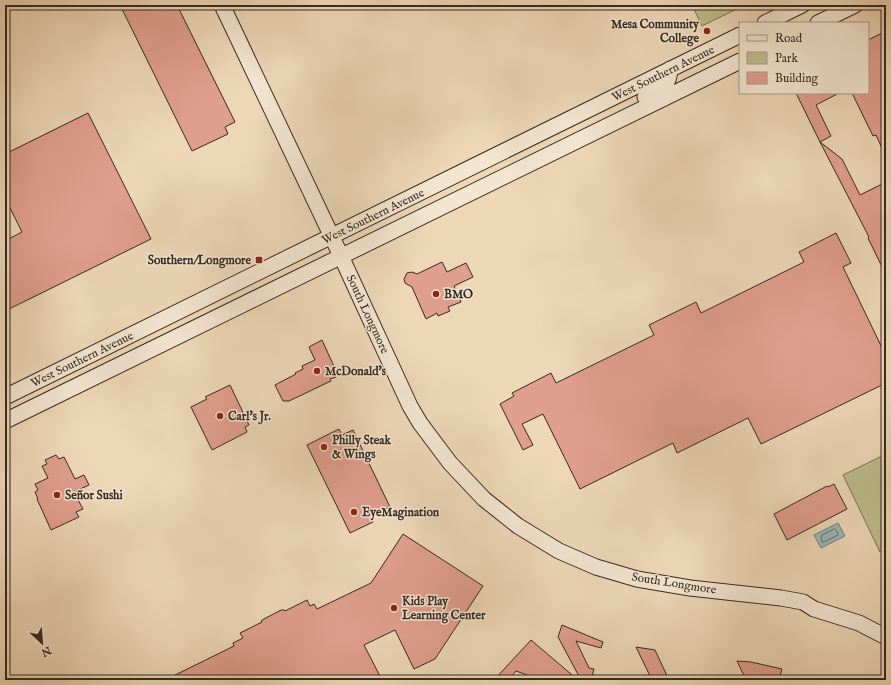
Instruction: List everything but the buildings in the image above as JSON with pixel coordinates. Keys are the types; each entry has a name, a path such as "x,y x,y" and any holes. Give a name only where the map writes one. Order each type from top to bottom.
{"main road":[{"name":"South Longmore","path":"222,5 410,406 420,423 450,464 484,499 518,526 559,551 596,567 659,584 781,598 803,602 814,609 859,623 886,637"},
{"path":"767,22 802,5"},
{"path":"820,22 855,5"},
{"name":"West Southern Avenue","path":"5,397 739,35"},
{"name":"West Southern Avenue","path":"5,421 739,61"},
{"path":"550,154 560,138 666,85 669,78 670,69"}],"green space":[{"path":"692,5 745,5 702,26"},
{"path":"886,454 886,549 880,552 843,475"}],"water":[{"path":"838,523 845,536 821,548 814,535"}],"place":[{"name":"Mesa Community College","path":"707,31"},
{"name":"Southern/Longmore","path":"259,260"},
{"name":"BMO","path":"436,294"},
{"name":"McDonald's","path":"317,371"},
{"name":"Carl's Jr.","path":"220,416"},
{"name":"Philly Steak & Wings","path":"324,447"},
{"name":"Señor Sushi","path":"57,495"},
{"name":"EyeMagination","path":"354,512"},
{"name":"Kids Play Learning Center","path":"394,608"}]}
